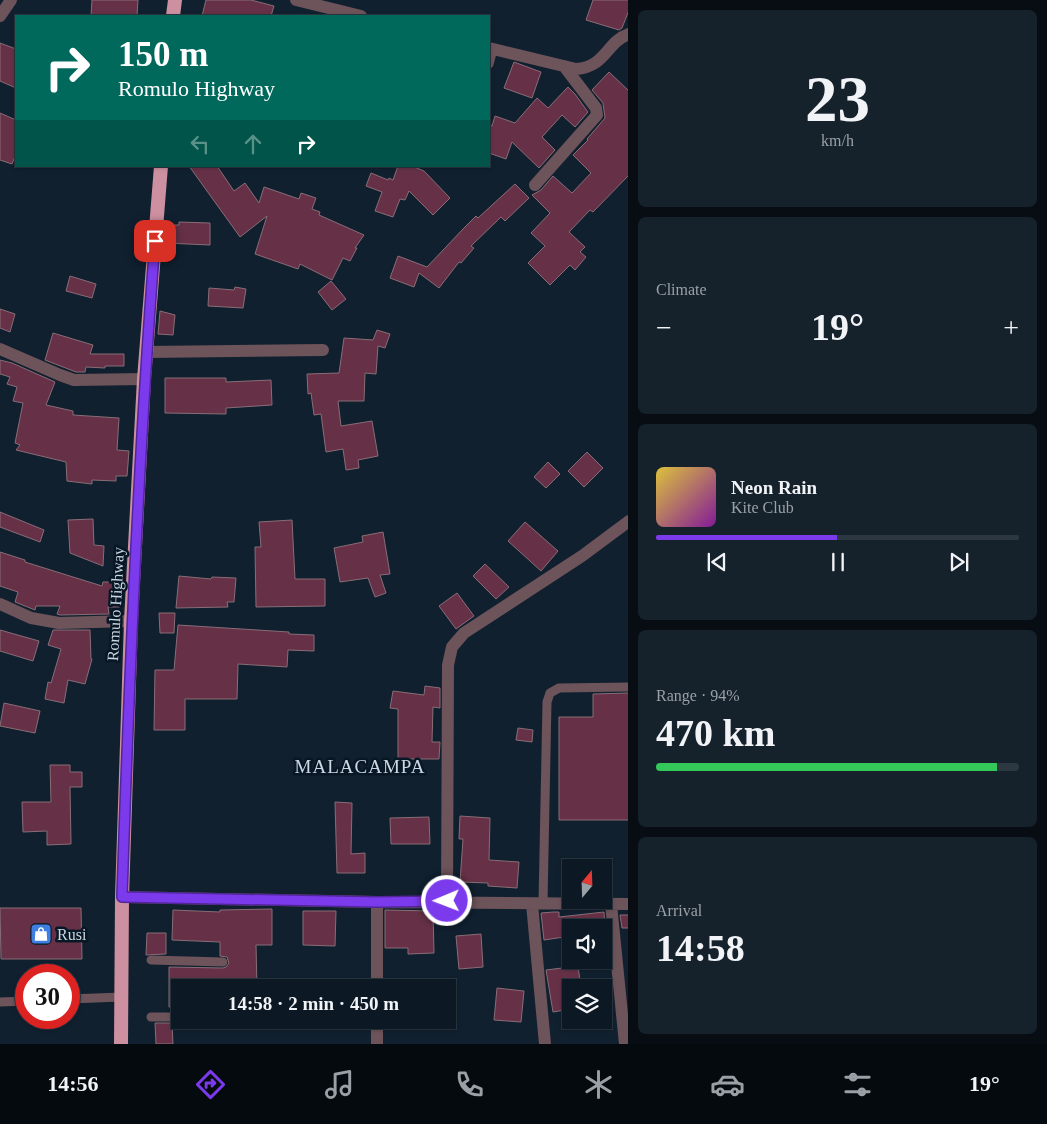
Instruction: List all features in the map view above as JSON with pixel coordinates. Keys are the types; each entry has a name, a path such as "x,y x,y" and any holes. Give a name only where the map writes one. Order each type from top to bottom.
{"highway":[{"path":"173,15 174,0"},
{"name":"Romulo Highway","path":"121,1044 122,897 131,621 144,380 161,167"}],"street":[{"path":"0,16 11,0"},
{"path":"296,0 357,15"},
{"path":"491,49 576,69 586,68 596,63 622,36 628,34"},
{"path":"534,185 597,115 596,108 564,66"},
{"path":"0,349 74,380 144,380"},
{"path":"146,352 323,350"},
{"path":"447,901 448,665 452,647 464,633 582,556 628,521"},
{"path":"0,604 31,618 59,623 131,621"},
{"path":"122,897 562,904"},
{"path":"377,902 377,979"},
{"path":"537,904 546,1044"},
{"path":"612,904 628,904"},
{"path":"612,909 625,1044"},
{"path":"377,1029 377,1044"}],"lane":[{"path":"537,904 547,702 550,693 559,688 628,687"},
{"path":"151,960 223,962"},
{"path":"80,999 122,997"},
{"path":"0,1002 15,1001"},
{"path":"151,1017 171,1017"}],"building":[{"path":"92,0 138,0 137,15 91,15"},
{"path":"206,0 251,0 274,6 271,15 202,15"},
{"path":"593,0 628,0 628,13 622,28 619,30 586,20"},
{"path":"0,43 15,49 15,88 0,81"},
{"path":"514,62 541,72 532,98 504,88"},
{"path":"609,72 628,90 628,176 593,212 590,210 569,232 585,247 580,252 586,257 575,270 570,265 550,285 528,263 545,246 531,233 550,213 532,195 541,190 553,176 572,193 591,173 573,155 588,140 605,118 603,103 592,90"},
{"path":"568,87 588,112 575,127 562,115 542,137 555,150 539,168 512,142 506,159 490,153 490,125 492,126 495,116 515,123 537,98 548,108"},
{"path":"0,113 15,120 15,156 12,164 0,160"},
{"path":"190,167 218,167 234,191 245,183 259,203 264,187 299,199 301,193 316,198 312,209 320,212 319,215 364,235 355,248 357,248 350,261 343,258 332,280 300,264 298,269 255,254 267,216 240,237"},
{"path":"398,167 414,167 424,171 450,198 433,215 409,191 405,200 400,199 393,217 375,211 382,192 366,186 371,173 388,180 389,178 393,180"},
{"path":"515,184 529,198 505,221 501,217 471,246 474,248 461,263 459,262 439,288 419,273 414,287 390,278 398,256 427,267 476,216 478,218"},
{"path":"179,222 210,223 210,245 165,243 166,225 179,225"},
{"path":"70,276 96,284 92,298 66,291"},
{"path":"331,281 346,299 332,310 318,292"},
{"path":"235,287 246,289 243,308 208,306 209,288 234,290"},
{"path":"0,309 15,314 10,332 0,328"},
{"path":"160,311 175,315 173,335 158,334"},
{"path":"377,330 390,334 385,348 378,346 376,374 365,373 364,401 338,401 341,426 372,421 378,456 358,460 359,468 346,470 343,449 326,452 321,414 314,415 311,393 308,394 307,374 339,373 344,338 373,340"},
{"path":"53,333 93,345 90,354 124,354 124,366 86,367 85,372 76,372 45,360"},
{"path":"0,360 12,363 55,382 46,405 73,411 73,415 119,418 117,450 129,451 127,476 116,476 116,481 92,480 92,484 67,481 66,462 16,450 20,445 15,443 23,403 13,401 17,387 7,384 10,377 0,374"},
{"path":"165,378 226,378 226,382 271,380 272,405 226,408 226,414 165,413"},
{"path":"587,452 603,468 584,487 568,471"},
{"path":"548,462 560,474 546,488 534,477"},
{"path":"0,512 44,530 40,542 0,527"},
{"path":"93,519 94,545 104,546 103,566 70,553 68,520"},
{"path":"292,520 295,579 325,579 325,606 256,607 255,547 261,547 259,522"},
{"path":"525,522 558,551 541,571 508,541"},
{"path":"383,532 390,574 380,575 386,593 375,597 368,578 340,582 334,548 363,542 362,536"},
{"path":"0,552 25,560 25,562 102,586 103,582 119,582 120,607 108,607 109,614 60,615 57,614 60,606 36,606 35,610 15,602 18,592 0,586"},
{"path":"485,564 509,587 496,599 473,576"},
{"path":"179,576 211,579 212,577 236,578 234,602 227,602 228,607 176,608"},
{"path":"457,593 474,616 456,629 439,606"},
{"path":"159,613 175,613 174,633 160,633"},
{"path":"178,625 314,635 314,651 288,650 287,667 238,664 237,699 185,699 185,730 154,730 155,670 174,670"},
{"path":"0,630 39,641 33,661 0,651"},
{"path":"53,630 90,630 92,659 85,684 68,680 64,703 45,699 48,682 51,683 61,649 48,645"},
{"path":"425,686 440,688 440,708 433,707 432,742 440,742 439,759 398,759 398,709 390,708 393,691 424,695"},
{"path":"628,693 628,820 559,820 559,717 593,717 593,694"},
{"path":"4,703 40,711 35,733 0,726"},
{"path":"518,728 533,730 532,742 516,740"},
{"path":"50,765 70,765 70,772 82,772 82,787 70,787 71,844 47,845 47,831 23,832 22,802 51,802"},
{"path":"335,802 352,803 351,854 365,853 365,873 337,873"},
{"path":"460,816 490,818 489,860 519,862 517,888 488,886 488,883 460,882 463,839 459,839"},
{"path":"429,817 430,844 391,844 390,818"},
{"name":"Rusi","path":"0,908 81,908 82,959 1,959"},
{"path":"272,909 272,945 256,945 257,979 171,979 171,1007 169,1007 169,967 223,968 229,963 227,957 220,956 220,942 172,940 173,910 220,912 220,910"},
{"path":"385,910 433,911 434,953 408,954 408,948 385,948"},
{"path":"303,911 336,911 335,946 303,945"},
{"path":"559,912 559,917 604,912 604,919 562,919 562,937 544,940 541,913"},
{"path":"620,915 628,915 628,928 622,928"},
{"path":"147,933 166,933 166,954 146,955"},
{"path":"481,934 483,967 459,969 456,936"},
{"path":"562,968 578,969 580,979 562,979 562,1010 553,1012 546,970"},
{"path":"497,988 524,991 521,1022 494,1020"},
{"path":"155,1023 171,1023 173,1044 156,1044"}],"place":[{"name":"Rusi","path":"41,934"}],"district":[{"name":"MALACAMPA","path":"360,766"}],"route":[{"path":"155,241 144,380 131,621 122,897 377,902 447,901"}]}
